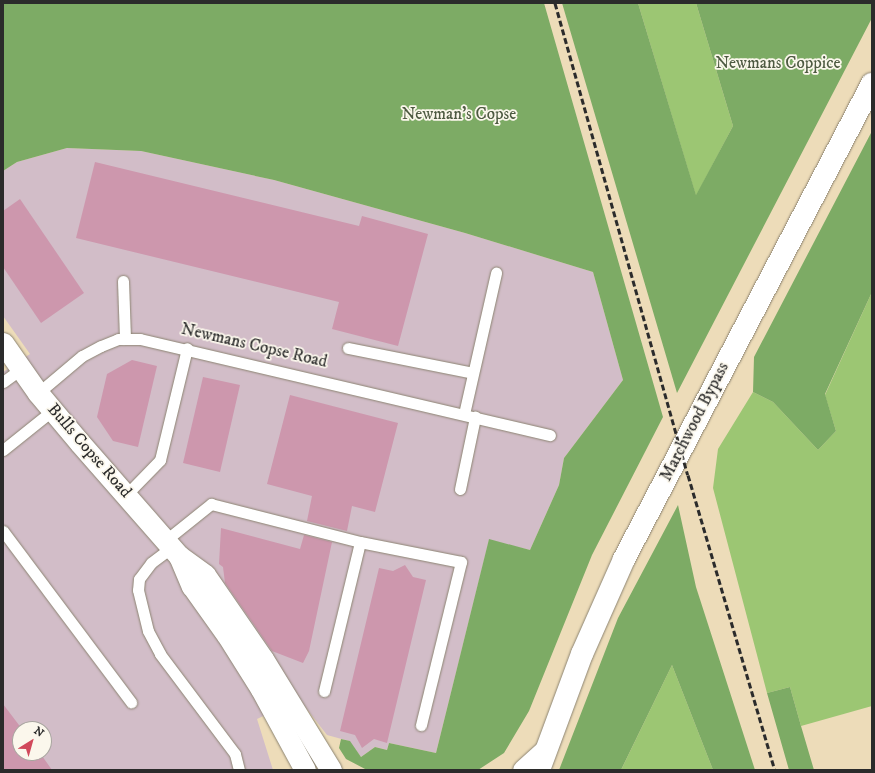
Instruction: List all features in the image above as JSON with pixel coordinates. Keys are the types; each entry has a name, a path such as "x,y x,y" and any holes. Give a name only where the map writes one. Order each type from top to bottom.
{"main road":[{"name":"Marchwood Bypass","path":"542,760 582,654 624,559 872,84"}],"street":[{"name":"Bulls Copse Road","path":"3,343 38,393 172,548 205,575 238,622 331,770"},
{"name":"Bulls Copse Road","path":"172,548 192,586 227,635 261,689 304,770"},
{"path":"523,770 542,760"}],"lane":[{"path":"464,414 496,273"},
{"path":"123,281 125,339"},
{"name":"Newmans Copse Road","path":"38,393 82,356 101,346 125,339 140,339 187,348 550,435"},
{"path":"126,495 160,460 187,348"},
{"path":"348,348 473,373"},
{"path":"3,382 21,370"},
{"path":"3,450 53,410"},
{"path":"460,489 475,417"},
{"path":"238,769 235,754 160,654 148,631 143,616 138,590 139,579 151,563 172,548 211,504 360,542 461,562 421,725"},
{"path":"3,531 131,702"},
{"path":"324,691 360,542"}],"shaded area":[{"path":"67,148 141,151 274,180 465,233 593,272 623,380 564,458 559,485 530,550 489,540 436,753 389,743 387,750 375,747 361,757 349,741 327,735 299,699 257,719 273,770 3,770 3,372 30,354 3,316 3,171 17,162"}],"green space":[{"name":"Newman's Copse","path":"3,3 544,3 663,417 592,555 529,711 504,753 478,770 367,770 346,759 339,748 341,739 350,741 361,757 375,747 387,750 389,743 436,753 489,539 530,550 559,485 564,458 623,380 593,272 465,233 274,180 141,151 67,148 17,162 3,171"},
{"name":"Newmans Coppice","path":"562,3 638,3 696,195 733,126 696,3 872,3 872,18 677,393"},
{"path":"638,3 696,3 733,126 696,196"},
{"path":"872,131 872,292 825,394 836,431 818,450 773,402 753,392 754,357"},
{"path":"872,292 872,706 801,726 790,687 767,693 713,488 718,449 753,392 773,402 818,450 836,431 825,395"},
{"path":"678,505 696,587 755,770 713,770 672,665 621,770 559,770 618,618"},
{"path":"672,665 713,770 621,770 623,766"},
{"path":"790,687 814,770 789,770 767,693"}],"building":[{"path":"95,162 359,226 362,216 428,234 398,346 332,329 339,302 76,238"},
{"path":"20,199 84,293 41,323 3,267 3,211"},
{"path":"132,360 157,366 138,447 113,441 97,417 107,374"},
{"path":"203,377 240,385 220,472 183,463"},
{"path":"290,395 398,423 375,512 352,506 347,531 307,521 312,496 267,484"},
{"path":"221,528 300,549 304,535 332,542 309,651 303,663 272,651 225,583 223,567 219,564"},
{"path":"405,565 413,577 426,580 387,743 374,739 362,748 355,735 340,731 379,568 393,571"},
{"path":"3,704 16,721 12,721 12,761 46,761 52,770 3,770"}],"railway":[{"path":"555,3 688,475 775,770"}]}
